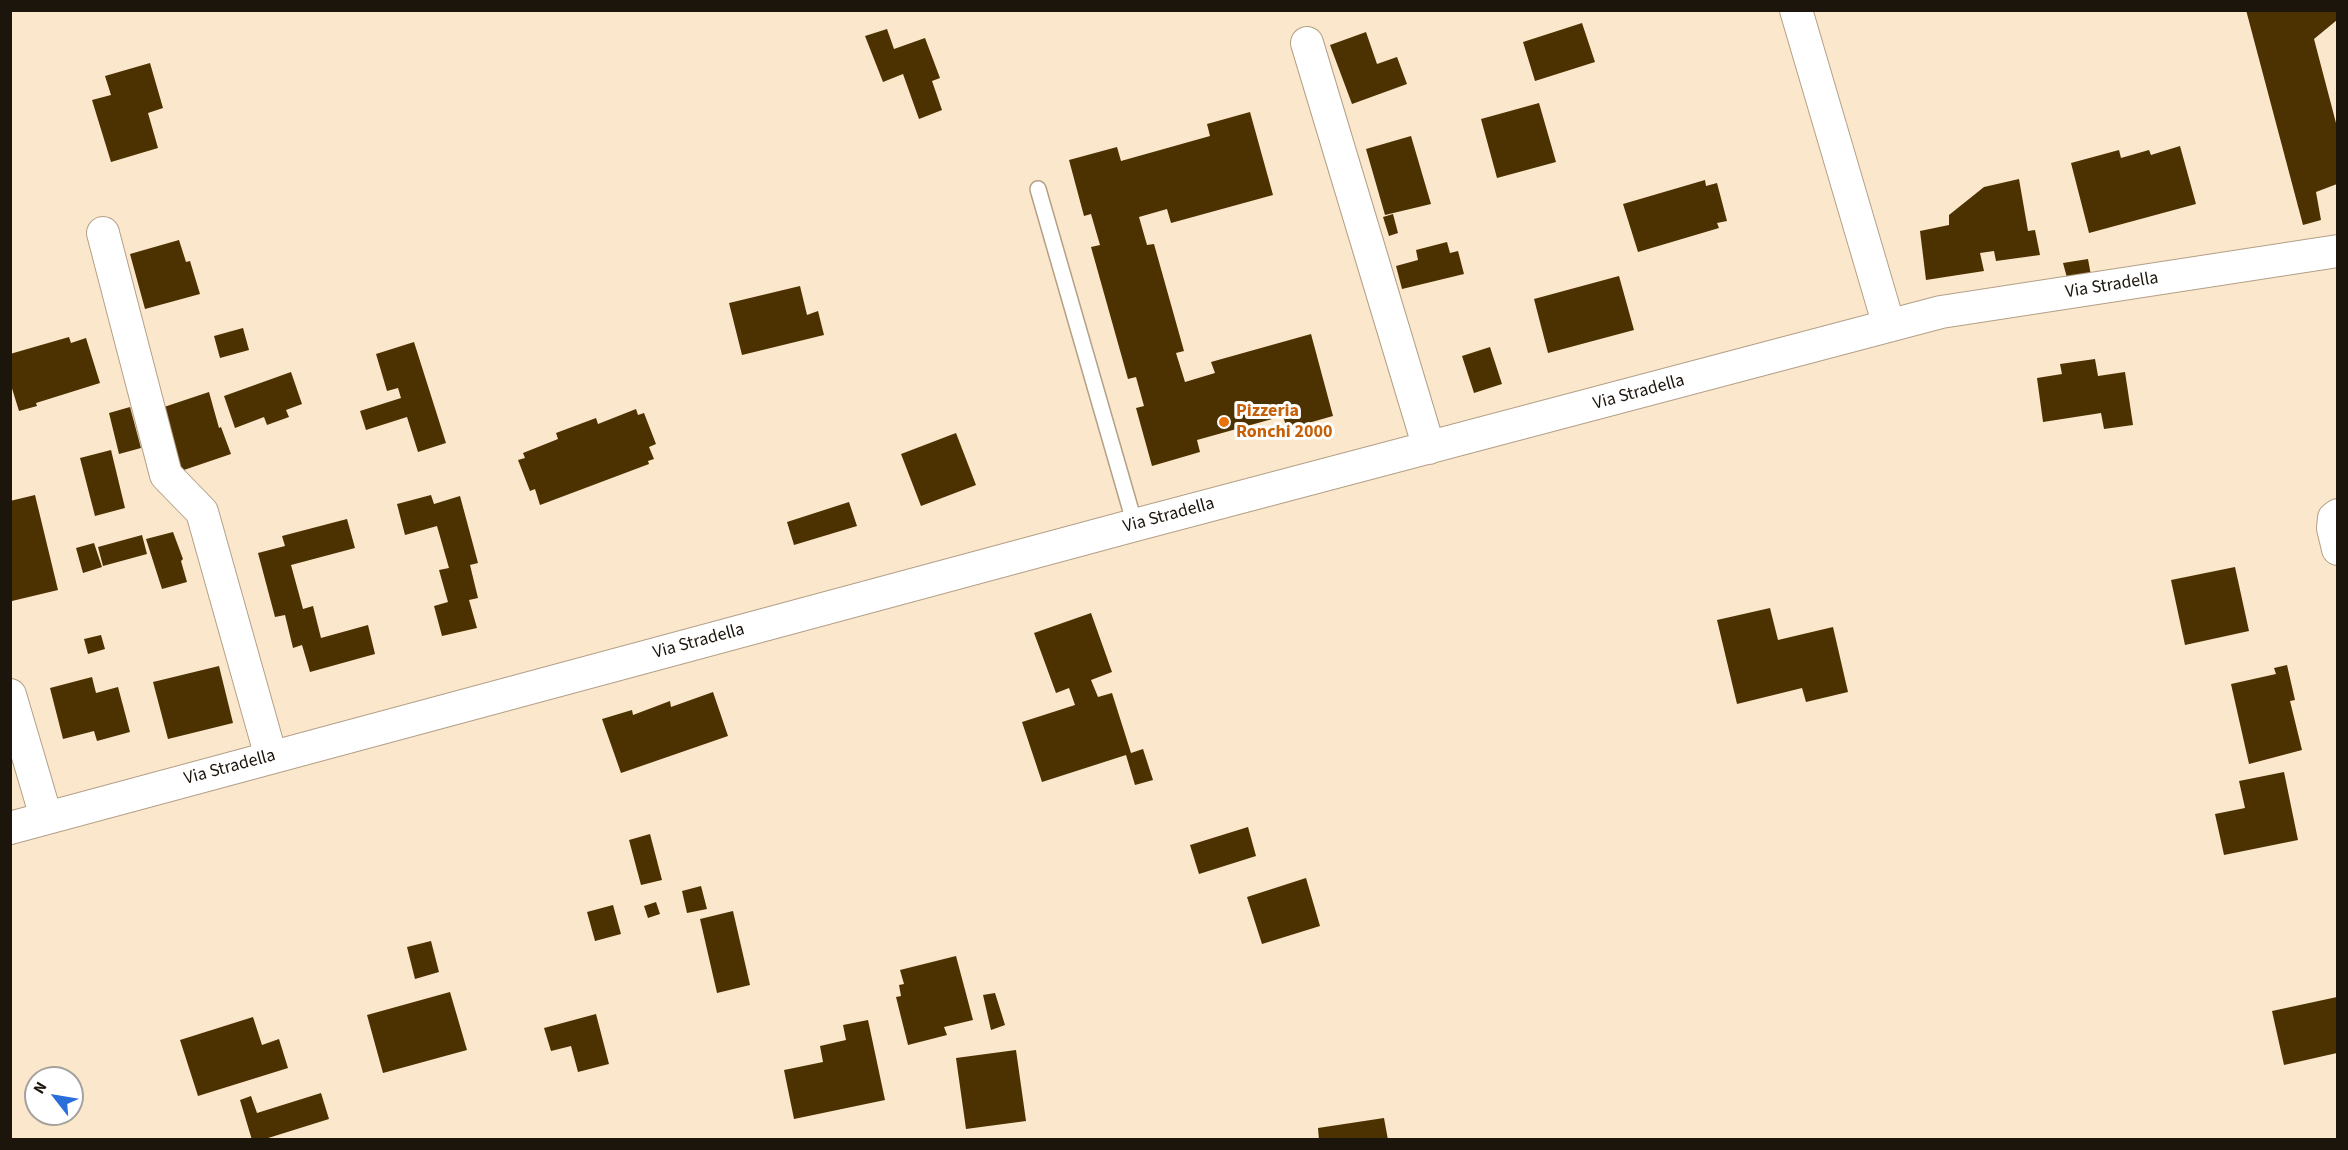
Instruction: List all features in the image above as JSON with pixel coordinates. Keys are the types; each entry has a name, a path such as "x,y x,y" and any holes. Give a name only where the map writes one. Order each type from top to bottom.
{"street":[{"path":"1796,10 1889,326"},
{"path":"1306,43 1429,448"},
{"path":"103,233 166,475 202,513 271,757"},
{"name":"Via Stradella","path":"30,822 1135,525 1941,312 2337,251"},
{"path":"2337,515 2334,518 2333,528 2337,549"},
{"path":"10,695 30,822"},
{"path":"10,751 30,822"}],"lane":[{"path":"1038,189 1135,525"}],"building":[{"path":"2246,10 2337,10 2337,20 2314,39 2337,123 2337,184 2316,192 2321,220 2303,225"},
{"path":"1582,23 1595,62 1535,81 1523,42"},
{"path":"887,29 894,49 925,38 940,78 932,81 942,110 919,119 903,74 883,82 865,36"},
{"path":"1366,32 1377,64 1397,57 1407,84 1352,104 1330,45"},
{"path":"150,63 163,108 148,113 158,148 111,162 92,100 111,95 105,76"},
{"path":"1539,103 1556,162 1497,178 1481,119"},
{"path":"1250,112 1273,195 1171,223 1167,209 1139,217 1147,245 1154,244 1184,351 1176,353 1185,382 1215,373 1211,362 1311,334 1333,416 1287,429 1283,416 1197,440 1200,452 1152,466 1136,408 1144,406 1136,377 1128,379 1091,247 1100,245 1091,214 1084,216 1069,160 1117,147 1121,161 1210,136 1207,124"},
{"path":"1411,136 1431,204 1385,215 1366,149"},
{"path":"2180,146 2196,204 2089,233 2071,163 2119,150 2121,158 2149,150 2151,155"},
{"path":"2019,179 2028,231 2035,230 2040,255 1996,261 1994,251 1980,253 1984,271 1926,280 1920,231 1949,225 1949,215 1984,187"},
{"path":"1705,180 1706,186 1717,183 1727,221 1717,223 1719,228 1638,252 1623,204"},
{"path":"1393,214 1398,233 1389,236 1383,217"},
{"path":"179,240 186,262 190,261 200,294 145,309 130,254"},
{"path":"1447,242 1450,253 1458,251 1464,274 1402,289 1396,266 1418,260 1416,250"},
{"path":"2088,259 2092,281 2069,285 2063,263"},
{"path":"1619,276 1634,330 1548,353 1534,299"},
{"path":"800,286 807,315 818,311 824,335 742,355 729,303"},
{"path":"243,328 249,350 220,358 214,336"},
{"path":"69,337 71,343 86,338 100,383 36,403 37,406 19,411 10,382 10,354"},
{"path":"414,342 446,443 418,452 407,417 366,430 360,411 401,398 398,388 387,391 376,354"},
{"path":"1490,347 1502,384 1474,393 1462,356"},
{"path":"2095,359 2098,376 2125,372 2133,425 2104,429 2101,413 2043,422 2037,378 2062,374 2060,364"},
{"path":"291,372 302,404 286,410 289,417 267,425 264,417 235,428 224,396"},
{"path":"209,392 219,428 221,427 231,454 178,472 161,408"},
{"path":"130,407 141,448 119,454 109,413"},
{"path":"636,409 638,415 644,413 656,444 649,447 654,459 648,461 649,464 540,505 535,489 530,491 518,460 525,458 523,453 558,439 556,433 596,418 598,424"},
{"path":"956,433 976,485 921,506 901,454"},
{"path":"111,450 125,508 95,516 80,458"},
{"path":"35,495 58,590 12,601 10,501"},
{"path":"431,495 434,504 460,496 478,563 470,565 478,598 469,600 477,628 442,636 434,606 448,602 439,570 449,568 437,526 405,535 397,504"},
{"path":"849,502 857,526 794,545 787,522"},
{"path":"347,519 355,548 291,565 303,609 313,606 321,638 368,625 375,654 310,672 302,645 293,648 285,615 275,617 258,553 285,546 282,536"},
{"path":"173,532 183,559 181,561 187,582 162,589 146,539"},
{"path":"142,535 147,554 103,566 98,547"},
{"path":"94,543 102,567 83,573 76,548"},
{"path":"2235,567 2249,631 2185,645 2171,580"},
{"path":"1770,608 1778,640 1833,627 1848,692 1806,702 1802,688 1737,704 1717,620"},
{"path":"1091,613 1112,672 1091,680 1098,697 1112,693 1131,753 1143,749 1153,780 1135,785 1126,755 1042,782 1022,722 1075,705 1069,688 1056,693 1034,633"},
{"path":"101,635 105,649 88,654 84,639"},
{"path":"2287,665 2295,700 2290,701 2302,750 2249,764 2231,684 2276,674 2274,668"},
{"path":"219,666 233,723 168,739 153,682"},
{"path":"92,677 96,693 118,687 130,732 97,741 94,731 63,739 50,688"},
{"path":"713,692 728,736 621,773 602,719 632,710 633,715 670,701 671,707"},
{"path":"2284,772 2298,840 2224,855 2215,814 2245,808 2239,781"},
{"path":"1248,827 1256,856 1199,874 1190,845"},
{"path":"650,834 662,880 641,885 629,840"},
{"path":"1306,878 1320,926 1262,944 1247,897"},
{"path":"701,886 707,909 687,913 682,891"},
{"path":"656,902 660,914 648,918 644,906"},
{"path":"613,905 621,934 595,941 587,912"},
{"path":"733,911 750,985 717,993 700,919"},
{"path":"431,941 439,972 415,979 407,947"},
{"path":"956,956 973,1020 944,1027 947,1035 908,1045 896,997 901,996 899,985 904,984 900,970"},
{"path":"450,992 467,1050 383,1073 367,1015"},
{"path":"995,993 1005,1025 991,1030 983,995"},
{"path":"2337,997 2337,1053 2284,1065 2272,1011"},
{"path":"596,1014 609,1064 578,1072 571,1046 551,1051 544,1028"},
{"path":"253,1017 262,1045 279,1039 288,1068 198,1096 180,1040"},
{"path":"868,1020 885,1100 794,1119 784,1070 823,1062 820,1046 846,1040 843,1025"},
{"path":"1016,1050 1026,1121 966,1129 956,1058"},
{"path":"321,1093 329,1119 265,1139 252,1140 240,1100 251,1096 257,1113"},
{"path":"1384,1118 1388,1140 1319,1140 1318,1128"}],"place":[{"name":"Pizzeria Ronchi 2000","path":"1224,422"}]}
